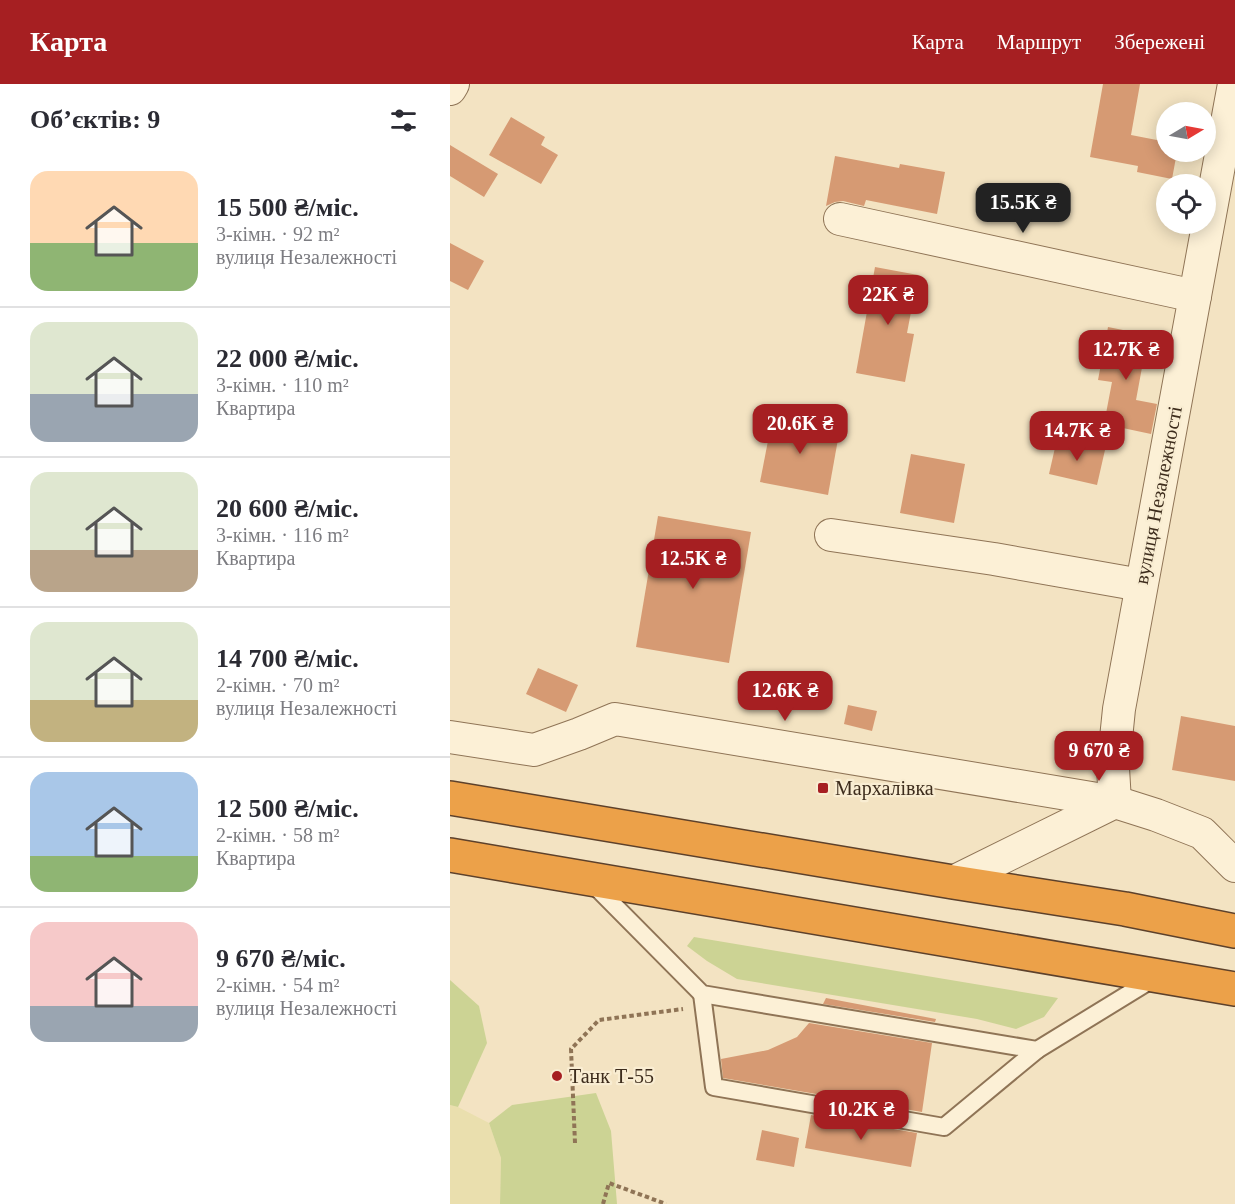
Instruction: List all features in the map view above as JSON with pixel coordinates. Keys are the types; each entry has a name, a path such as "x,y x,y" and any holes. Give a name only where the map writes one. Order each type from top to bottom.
{"highway":[{"path":"450,798 1125,909 1235,931"},
{"path":"450,855 1235,989"}],"street":[{"path":"450,88 453,84"},
{"name":"вулиця Незалежності","path":"1116,802 1113,768 1119,709 1234,84"},
{"path":"840,219 1195,296"},
{"path":"831,535 994,559 1141,585"},
{"path":"450,737 534,750 615,719 1116,802 1156,814 1202,833 1235,866"},
{"path":"953,882 1116,802"}],"lane":[{"path":"588,879 703,1000 714,1087 944,1127 1037,1050 1159,976"},
{"path":"703,1000 1037,1050"}],"path":[{"path":"575,1143 571,1048 599,1020 703,1000"},
{"path":"603,1204 609,1183 666,1204"}],"shaded area":[{"path":"450,1105 489,1123 501,1158 500,1204 450,1204"}],"green space":[{"path":"694,937 1058,998 1044,1017 1016,1029 977,1019 737,979 687,946"},
{"path":"450,980 479,1006 487,1043 458,1107 450,1105"},
{"path":"596,1093 611,1131 617,1204 500,1204 501,1158 489,1123 512,1105"}],"building":[{"path":"1103,84 1140,84 1131,135 1156,140 1156,162 1175,162 1173,174 1156,176 1137,172 1138,166 1090,157"},
{"path":"511,117 545,137 541,145 558,155 541,184 489,155"},
{"path":"450,145 498,174 484,197 450,176"},
{"path":"835,156 899,168 900,164 945,172 937,214 866,200 864,206 843,201 826,206"},
{"path":"450,243 484,261 468,290 450,281"},
{"path":"875,267 918,275 907,333 914,334 905,382 856,373"},
{"path":"1108,327 1148,335 1136,400 1157,404 1151,434 1104,424 1112,382 1098,380"},
{"path":"773,415 840,428 828,495 760,482"},
{"path":"1057,439 1105,450 1097,485 1049,474"},
{"path":"911,454 965,464 954,523 900,513"},
{"path":"658,516 751,532 729,663 636,647"},
{"path":"538,668 578,685 566,712 526,694"},
{"path":"848,705 877,711 872,731 844,724"},
{"path":"1181,716 1235,726 1235,781 1172,770"},
{"path":"826,998 936,1019 935,1022 823,1004"},
{"path":"809,1023 932,1043 922,1112 723,1078 721,1059 768,1050 797,1037"},
{"path":"811,1115 917,1133 911,1167 805,1148"},
{"path":"762,1130 799,1138 794,1167 756,1160"}],"place":[{"name":"Мархалівка","path":"823,788"},
{"name":"Танк Т-55","path":"557,1076"}]}
